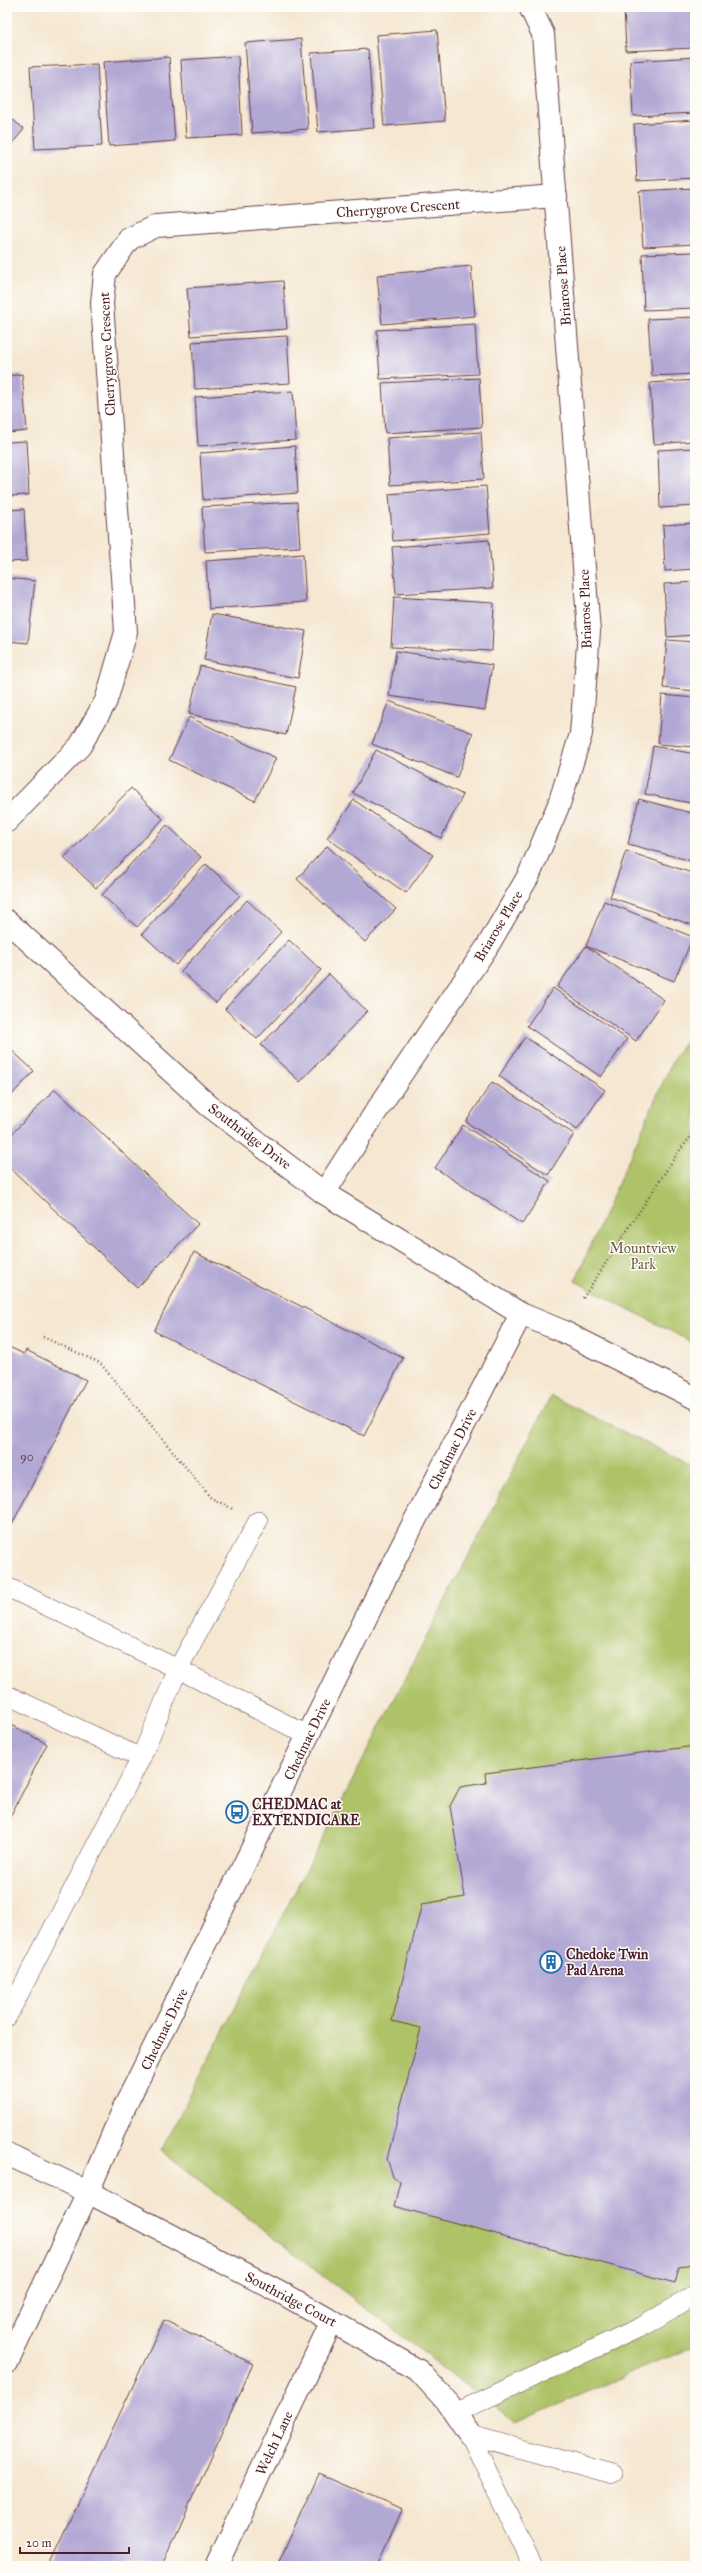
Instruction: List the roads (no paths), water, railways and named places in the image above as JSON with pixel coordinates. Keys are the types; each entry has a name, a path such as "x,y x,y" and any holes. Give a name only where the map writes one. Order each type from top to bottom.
{"street":[{"name":"Briarose Place","path":"324,1193 375,1113 487,947 529,875 559,804 581,734 589,632 543,34 530,7"},
{"name":"Cherrygrove Crescent","path":"7,821 80,746 106,701 126,632 102,303 104,274 129,239 156,226 556,196"},
{"name":"Southridge Drive","path":"7,921 208,1105 324,1193 521,1314"},
{"path":"521,1314 562,1331 695,1398"},
{"name":"Chedmac Drive","path":"7,2364 88,2192 124,2108 309,1736 390,1569 521,1314"},
{"path":"7,2154 88,2192"},
{"name":"Southridge Court","path":"88,2192 332,2321 419,2371 449,2404 470,2435"},
{"name":"Welch Lane","path":"216,2566 332,2321"}],"lane":[{"path":"7,2017 141,1758 178,1669 258,1521"},
{"path":"7,1587 178,1669 309,1736"},
{"path":"7,1695 141,1758"},
{"path":"455,2413 643,2326 695,2295"},
{"path":"470,2435 613,2474"},
{"path":"470,2435 533,2566"}],"place":[{"name":"CHEDMAC at EXTENDICARE","path":"237,1812"},
{"name":"Chedoke Twin Pad Arena","path":"551,1962"}],"park label":[{"name":"Mountview Park","path":"643,1256"}]}
